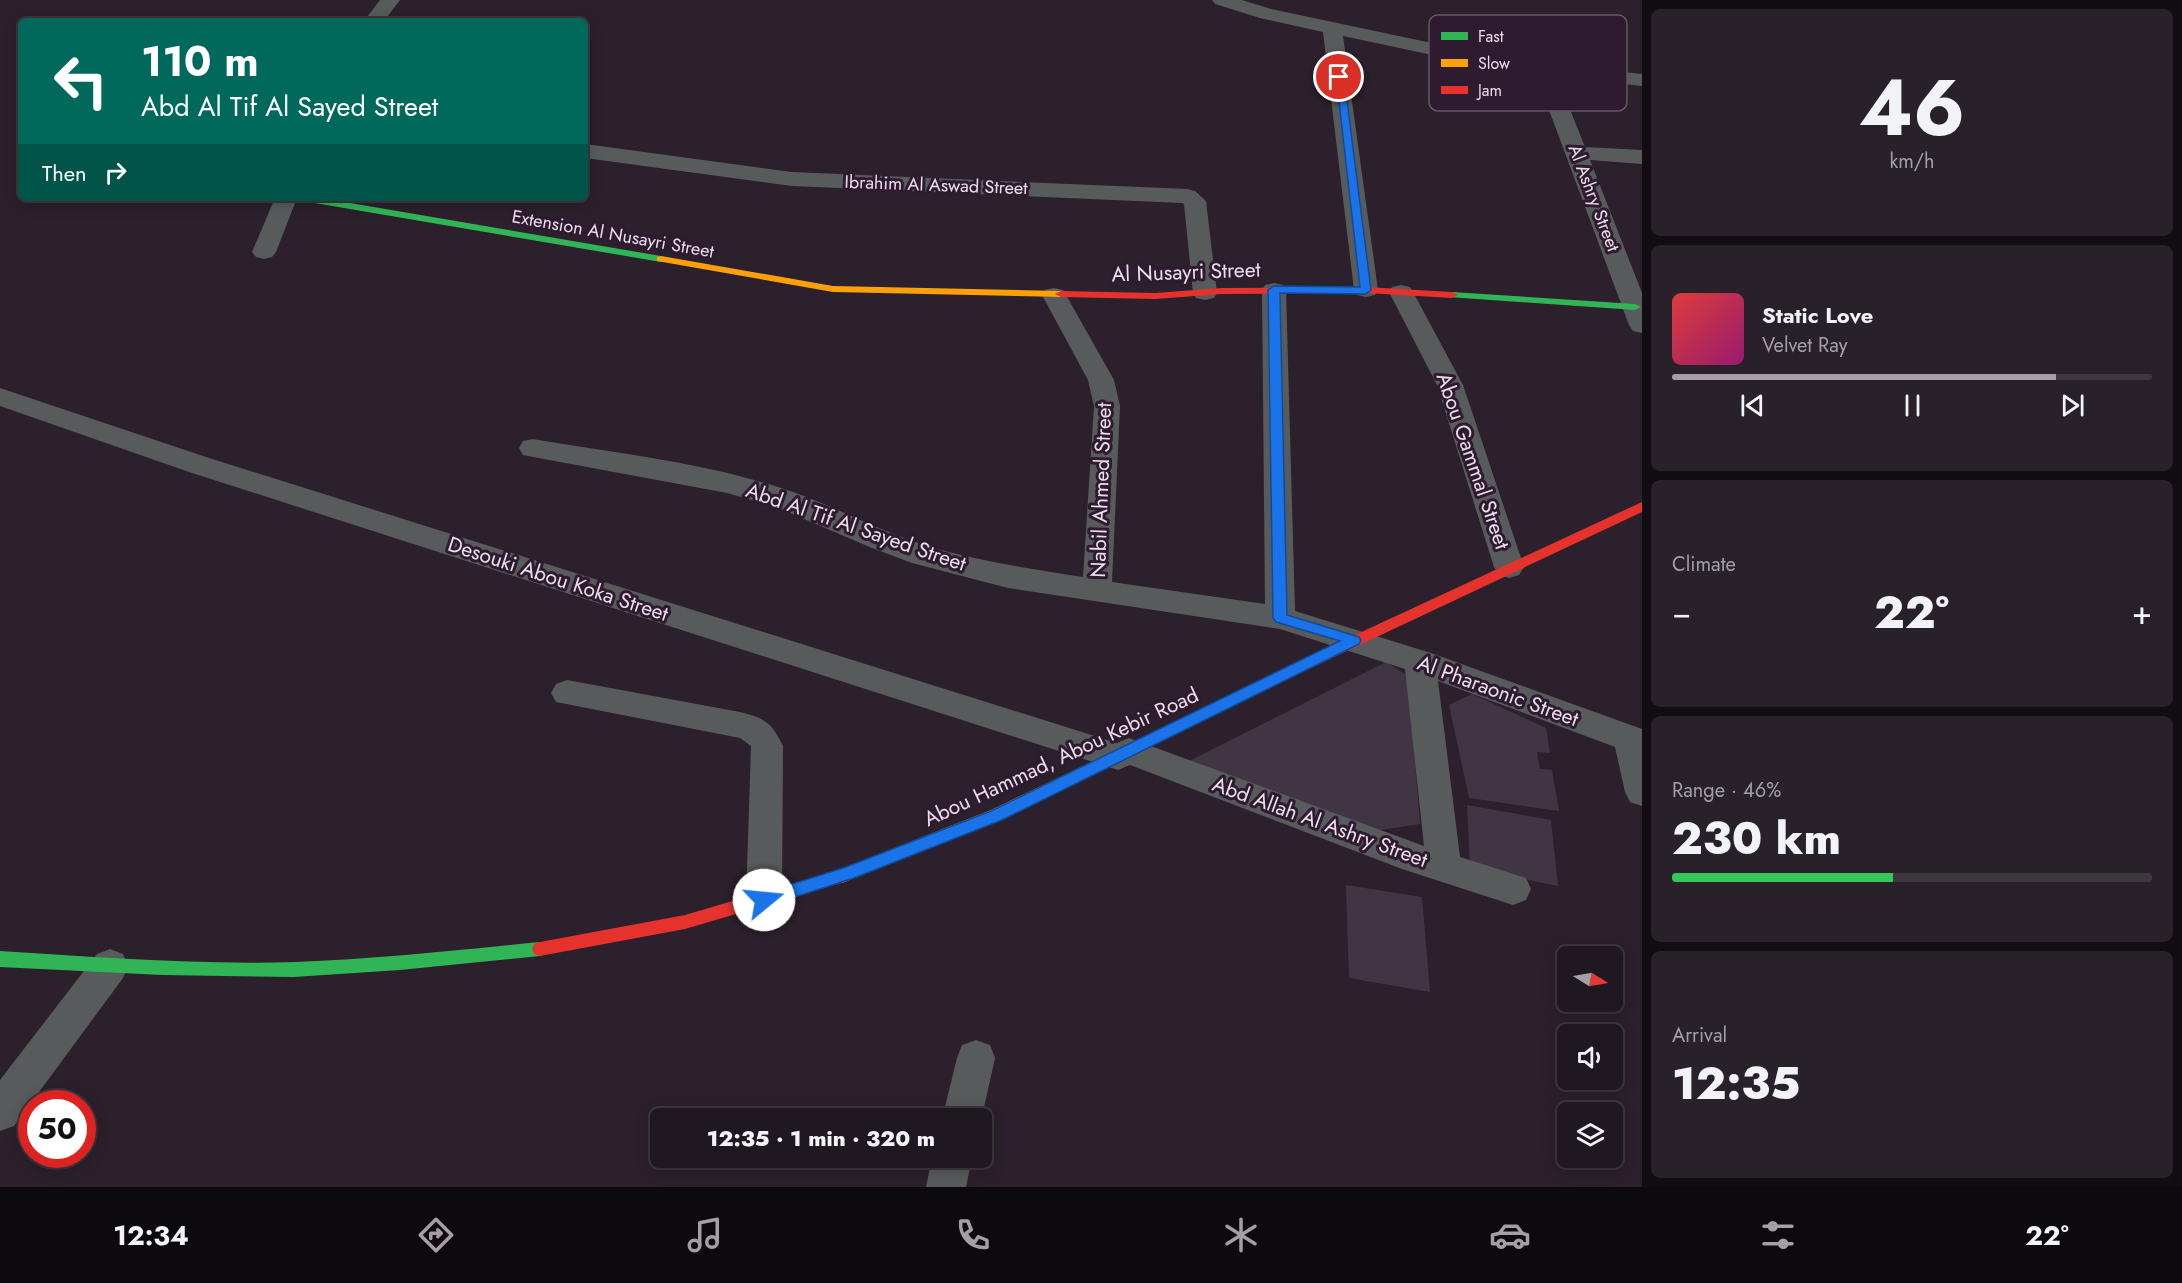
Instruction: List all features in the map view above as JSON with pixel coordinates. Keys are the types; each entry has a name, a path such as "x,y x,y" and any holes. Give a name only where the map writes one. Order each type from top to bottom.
{"street":[{"path":"376,18 390,0"},
{"path":"1222,0 1267,14 1429,48"},
{"path":"1332,28 1366,290"},
{"path":"1627,79 1642,80"},
{"name":"Al Ashry Street","path":"1560,111 1640,318"},
{"name":"Ibrahim Al Aswad Street","path":"588,151 792,178 1187,196 1195,201 1205,293"},
{"path":"1577,153 1642,157"},
{"path":"264,252 285,201"},
{"name":"Extension Al Nusayri Street","path":"320,201 810,287"},
{"name":"Al Nusayri Street","path":"810,287 881,292 1155,296 1274,290 1401,291 1640,318"},
{"path":"1274,290 1280,618"},
{"name":"Abou Gammal Street","path":"1401,291 1450,385 1509,567"},
{"name":"Nabil Ahmed Street","path":"1054,295 1106,393 1098,590"},
{"name":"Desouki Abou Koka Street","path":"0,397 199,465 1123,754"},
{"name":"Abd Al Tif Al Sayed Street","path":"534,448 728,483 786,500 882,541 954,564 1008,577 1280,618 1354,640"},
{"name":"Abou Hammad, Abou Kebir Road","path":"0,958 110,966 260,970 415,962 546,948 685,922 848,873 996,815 1354,640 1642,507"},
{"name":"Al Pharaonic Street","path":"1354,640 1636,741"},
{"path":"1420,662 1444,868"},
{"path":"567,693 754,728 763,736 767,746 764,900"},
{"path":"1636,741 1642,792"},
{"name":"Abd Allah Al Ashry Street","path":"1123,754 1393,851 1513,889"},
{"path":"0,1112 110,966"},
{"path":"965,1108 976,1059"},
{"path":"946,1187 950,1168"}],"building":[{"path":"1386,662 1408,676 1420,824 1362,833 1181,765"},
{"path":"1472,694 1546,728 1550,753 1537,752 1540,769 1552,770 1559,811 1469,798 1449,705"},
{"path":"1467,805 1551,820 1558,886 1470,868"},
{"path":"1346,885 1422,897 1430,992 1349,978"}],"traffic: fast":[{"path":"321,201 661,259"},
{"path":"1452,295 1635,307"},
{"path":"0,959 162,968 294,969 400,963 540,949"}],"traffic: slow":[{"path":"661,259 833,289 1061,294"},
{"path":"842,876 996,815 1293,670"}],"traffic: jam":[{"path":"1061,294 1155,296 1222,291 1366,290 1452,295"},
{"path":"1293,670 1642,507"},
{"path":"540,949 685,922 842,876"}],"route":[{"path":"764,900 848,873 996,815 1354,640 1280,618 1274,290 1366,290 1339,77"}]}
